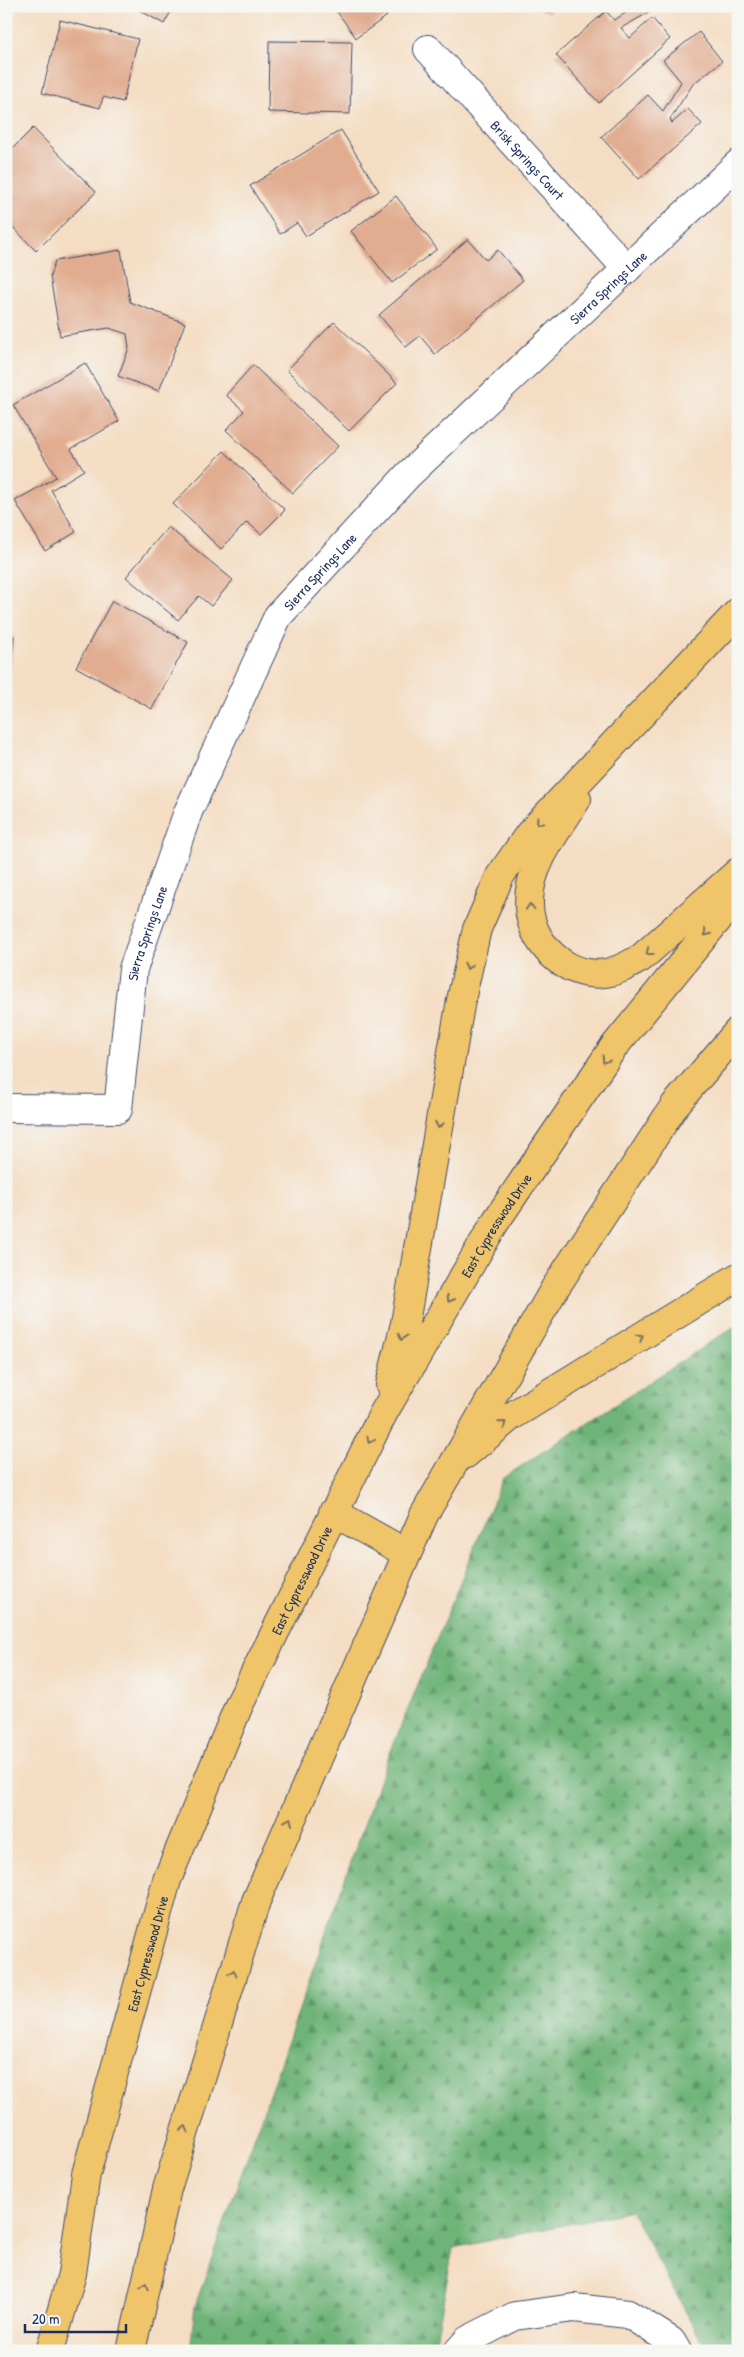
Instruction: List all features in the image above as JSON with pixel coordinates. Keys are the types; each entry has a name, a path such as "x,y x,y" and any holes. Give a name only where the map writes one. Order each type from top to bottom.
{"main road":[{"path":"384,1412 405,1323 460,1000 476,929 500,876 529,834 738,612"},
{"path":"608,748 535,869 529,902 534,930 543,946 565,963 589,972 606,973 624,968 655,948 738,872"},
{"name":"East Cypresswood Drive","path":"50,2351 72,2274 86,2174 167,1880 239,1706 333,1512 384,1412 496,1221 613,1048 738,895"},
{"path":"131,2351 167,2189 256,1901 406,1553 424,1515 561,1280 676,1106 738,1031"},
{"path":"452,1466 510,1417 738,1277"},
{"path":"333,1512 406,1553"}],"street":[{"name":"Brisk Springs Court","path":"428,49 627,269"},
{"name":"Sierra Springs Lane","path":"6,1108 118,1109 133,969 188,812 278,616 408,475 738,164"},
{"path":"458,2351 468,2340 514,2316 574,2308 628,2314 671,2341 678,2351"}],"green space":[{"path":"738,1324 738,2351 707,2351 631,2211 453,2248 434,2351 190,2351 195,2306 385,1765 503,1478"}],"building":[{"path":"132,6 174,6 164,24"},
{"path":"333,6 380,6 387,16 356,38"},
{"path":"531,6 552,6 549,13"},
{"path":"633,6 644,6 648,13 621,28 630,38 652,18 670,39 599,103 556,55 606,11 614,20 634,8"},
{"path":"60,20 138,39 123,102 103,97 100,108 42,93"},
{"path":"699,32 722,61 693,84 670,119 672,123 688,109 702,124 639,179 601,137 648,95 663,111 681,82 663,60"},
{"path":"269,41 352,42 350,114 268,112"},
{"path":"33,128 96,192 36,251 6,220 6,155"},
{"path":"341,130 379,191 306,236 297,223 280,234 250,186"},
{"path":"396,196 437,249 392,283 351,231"},
{"path":"468,239 486,260 498,250 523,280 435,354 420,336 406,347 379,315"},
{"path":"121,250 130,302 185,323 159,391 118,376 129,348 127,334 109,328 60,336 50,276 55,261"},
{"path":"334,322 397,383 349,431 287,370"},
{"path":"85,363 119,421 71,449 84,470 51,490 76,532 45,551 15,501 56,477 13,405"},
{"path":"253,365 338,446 293,493 226,430 244,411 226,395"},
{"path":"224,451 285,510 261,534 247,522 221,549 173,504"},
{"path":"168,527 233,580 211,606 199,596 178,620 126,577"},
{"path":"112,601 188,642 152,709 76,667"},
{"path":"6,635 14,636 10,676 6,675"}]}
